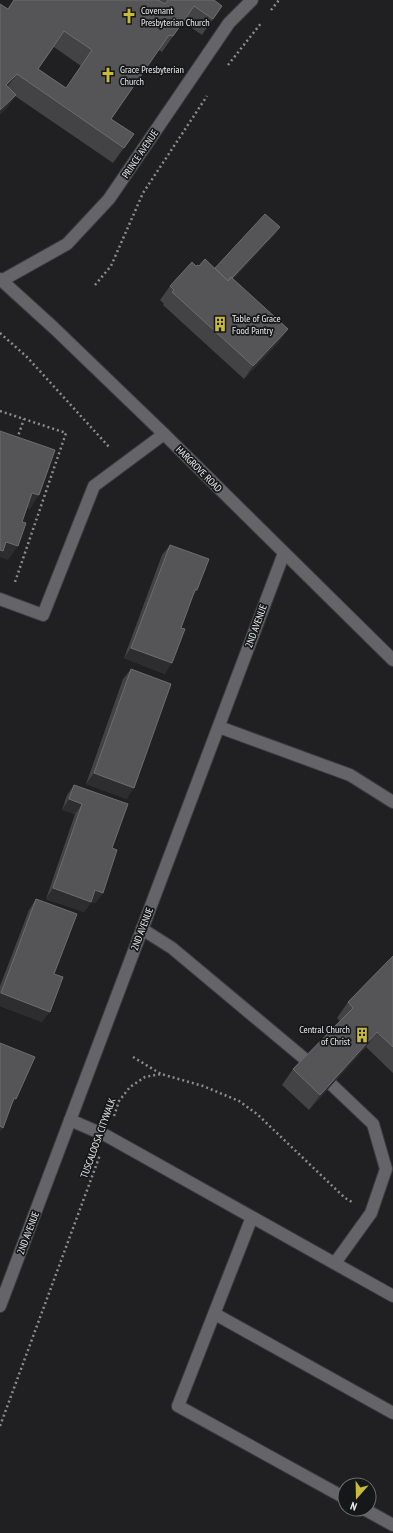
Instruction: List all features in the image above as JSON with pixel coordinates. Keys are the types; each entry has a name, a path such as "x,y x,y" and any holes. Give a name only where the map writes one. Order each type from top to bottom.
{"street":[{"name":"PRINCE AVENUE","path":"0,280 67,244 109,199 229,23 252,0"},
{"name":"HARGROVE ROAD","path":"0,280 54,328 164,434 393,660"},
{"path":"0,599 43,615 94,486 164,434"},
{"name":"2ND AVENUE","path":"0,1306 284,553"},
{"path":"219,727 350,775 393,802"},
{"path":"142,929 172,948 306,1060"},
{"path":"332,1084 373,1124 386,1169 371,1213 335,1264"},
{"path":"70,1120 107,1136 393,1296"},
{"path":"252,1217 178,1406 337,1494"},
{"path":"215,1314 393,1413"},
{"path":"377,1516 393,1525"}],"path":[{"path":"269,13 279,0"},
{"path":"226,68 264,20"},
{"path":"95,286 111,266 143,193 209,92"},
{"path":"0,333 27,357 125,464"},
{"path":"0,410 66,433 14,583"},
{"path":"15,445 24,419"},
{"path":"133,1056 161,1074 203,1086 239,1101 257,1114 345,1198 371,1213"},
{"name":"TUSCALOOSA CITYWALK","path":"0,1426 119,1100 130,1087 145,1077 161,1074"}],"building":[{"name":"Grace Presbyterian Church","path":"14,0 158,0 165,4 168,0 214,0 222,6 213,19 194,6 173,36 169,35 111,119 134,134 124,148 17,74 6,85 16,95 0,110 0,4 8,9","holes":["64,31 92,50 66,88 38,69"]},
{"path":"265,214 280,227 228,281 215,268"},
{"name":"Table of Grace Food Pantry","path":"205,259 228,281 231,277 288,329 253,366 172,292 174,290 170,286 192,262 196,266 199,266"},
{"path":"0,431 55,450 39,495 32,493 22,522 26,523 18,546 6,542 3,551 0,550"},
{"path":"170,545 209,559 197,590 195,590 181,628 185,629 172,663 131,648"},
{"path":"131,669 171,684 134,788 94,773"},
{"path":"74,785 128,804 112,848 117,850 103,893 95,890 91,902 53,888 82,804 69,799"},
{"path":"36,899 77,914 54,974 63,977 50,1012 1,993"},
{"name":"Central Church of Christ","path":"393,956 393,1047 377,1032 320,1095 293,1069 353,1008 348,1002"},
{"path":"0,1043 35,1057 16,1099 14,1098 3,1128 0,1126"}],"place":[{"name":"Covenant Presbyterian Church","path":"129,16"},
{"name":"Grace Presbyterian Church","path":"108,75"},
{"name":"Table of Grace Food Pantry","path":"220,324"},
{"name":"Central Church of Christ","path":"362,1035"}]}
